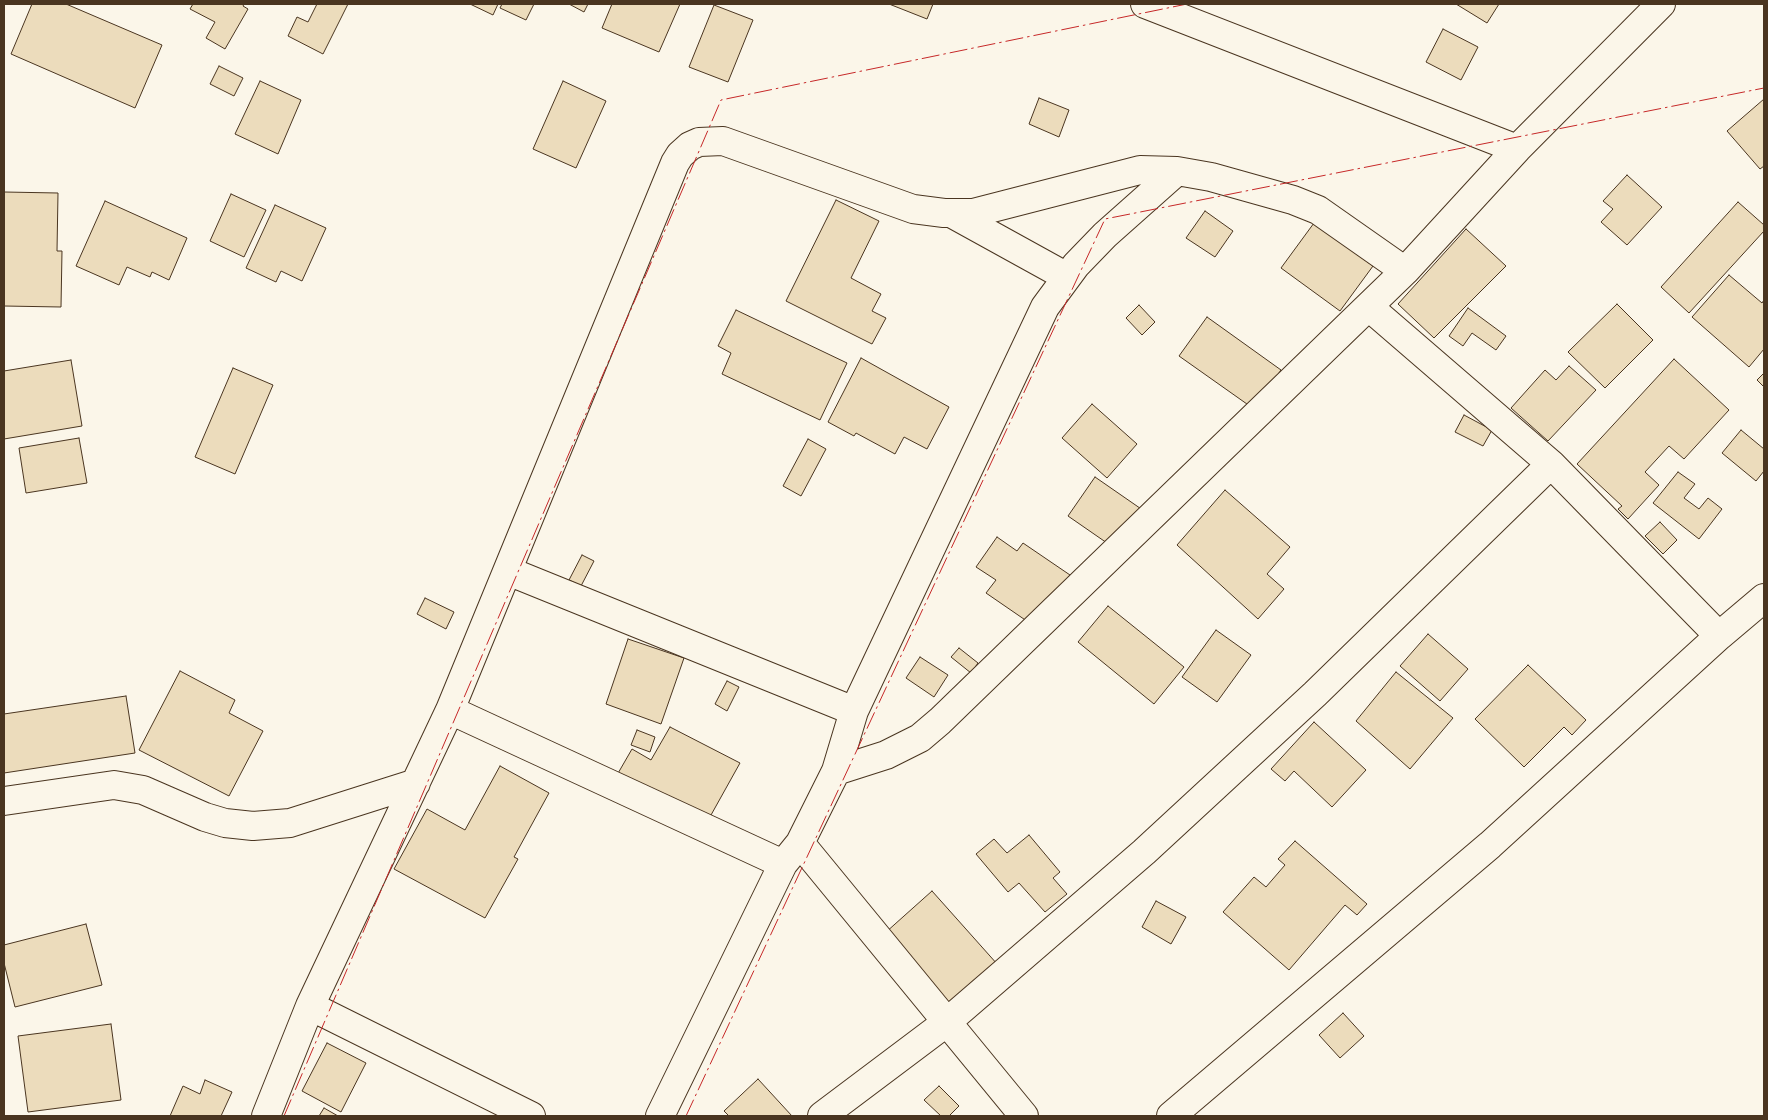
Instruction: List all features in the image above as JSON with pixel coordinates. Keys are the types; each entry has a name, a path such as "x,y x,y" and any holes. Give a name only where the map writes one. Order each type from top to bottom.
{"street":[{"path":"1145,4 1517,149"},
{"path":"836,771 886,755 920,738 940,721 1369,306 1517,149 1661,4"},
{"path":"266,1116 310,1006 450,710 675,163 680,154 690,146 699,142 723,142 913,209 951,213 973,213 1140,170 1177,171 1238,184 1293,200 1318,210 1404,271"},
{"path":"660,1116 784,864 800,842 836,771 854,711 1045,308 1067,277 1105,235 1177,171"},
{"path":"951,213 1067,277"},
{"path":"1369,306 1551,464 1719,636"},
{"path":"822,1116 947,1022 1173,826 1314,694 1551,464"},
{"path":"508,571 854,711"},
{"path":"1172,1116 1490,845 1719,636 1764,598"},
{"path":"450,710 784,864"},
{"path":"4,801 114,785 143,790 205,817 225,823 253,826 290,823 416,783"},
{"path":"800,842 1024,1116"},
{"path":"310,1006 531,1116"}],"building":[{"path":"32,4 66,4 162,45 135,108 11,54"},
{"path":"193,4 244,4 243,6 248,9 225,49 206,38 215,22 190,9"},
{"path":"317,4 348,4 323,54 288,36 297,17 308,22"},
{"path":"470,4 498,4 493,15"},
{"path":"502,4 534,4 526,20 500,8"},
{"path":"569,4 588,4 584,12"},
{"path":"612,4 680,4 659,52 602,28"},
{"path":"889,4 933,4 927,19"},
{"path":"1456,4 1499,4 1487,23"},
{"path":"714,5 753,20 728,82 689,67"},
{"path":"1443,29 1478,47 1461,80 1426,62"},
{"path":"219,66 243,78 234,96 210,84"},
{"path":"260,81 301,100 278,154 235,134"},
{"path":"563,81 606,101 576,168 533,149"},
{"path":"1039,98 1069,110 1059,137 1029,124"},
{"path":"1764,99 1764,166 1760,169 1727,131"},
{"path":"1627,175 1662,207 1627,245 1601,222 1613,209 1603,201"},
{"path":"4,192 58,193 57,251 62,251 61,307 4,306"},
{"path":"231,194 266,210 244,257 210,241"},
{"path":"836,200 879,221 851,278 881,294 872,311 886,318 872,344 786,301"},
{"path":"105,201 187,238 169,280 152,272 150,277 127,267 119,285 76,266"},
{"path":"1738,202 1764,225 1764,231 1689,313 1661,287"},
{"path":"275,205 326,228 302,281 281,271 276,282 246,268"},
{"path":"1205,211 1233,231 1215,257 1186,238"},
{"path":"1314,223 1373,266 1340,311 1281,268"},
{"path":"1466,229 1506,266 1434,338 1398,304"},
{"path":"1729,275 1762,303 1764,300 1764,349 1749,367 1692,317"},
{"path":"1617,304 1653,340 1605,388 1568,352"},
{"path":"1139,305 1155,322 1142,335 1126,318"},
{"path":"1468,308 1506,336 1496,350 1472,333 1463,346 1449,336"},
{"path":"736,310 847,363 820,420 722,374 731,353 718,346"},
{"path":"1207,317 1281,370 1254,409 1179,356"},
{"path":"861,358 949,407 927,449 904,437 895,454 856,433 854,436 828,422"},
{"path":"1674,359 1729,410 1684,459 1669,446 1645,472 1659,485 1628,519 1618,509 1622,506 1577,464"},
{"path":"71,360 82,426 4,439 4,371"},
{"path":"1569,366 1596,390 1548,441 1511,408 1545,370 1556,380"},
{"path":"233,368 273,385 235,474 195,457"},
{"path":"1764,373 1764,387 1757,380"},
{"path":"1092,404 1137,444 1107,478 1062,438"},
{"path":"1464,415 1492,430 1483,446 1455,432"},
{"path":"1741,430 1764,449 1764,471 1756,481 1722,453"},
{"path":"79,438 87,483 26,493 19,448"},
{"path":"808,439 826,449 801,496 783,486"},
{"path":"1678,472 1695,484 1684,498 1699,509 1708,498 1722,509 1699,539 1653,503"},
{"path":"1095,477 1147,513 1120,552 1068,516"},
{"path":"1225,490 1290,547 1267,574 1284,589 1258,619 1177,545"},
{"path":"1660,522 1677,540 1663,554 1645,536"},
{"path":"997,537 1017,551 1023,543 1070,575 1034,626 986,593 996,580 976,567"},
{"path":"582,555 594,561 581,586 569,580"},
{"path":"425,598 454,612 446,629 417,614"},
{"path":"1108,606 1184,667 1154,704 1078,642"},
{"path":"1216,630 1251,655 1217,702 1182,677"},
{"path":"1428,634 1468,669 1440,701 1400,666"},
{"path":"628,639 684,658 661,724 606,704"},
{"path":"959,648 978,663 971,673 951,657"},
{"path":"920,657 948,675 934,697 906,678"},
{"path":"1528,665 1586,720 1572,735 1564,727 1524,767 1475,719"},
{"path":"180,671 235,700 229,713 263,731 229,796 139,750"},
{"path":"1396,672 1453,718 1410,769 1356,721"},
{"path":"727,681 739,687 727,711 715,704"},
{"path":"126,696 135,753 4,773 4,714"},
{"path":"1314,722 1366,770 1332,807 1294,771 1285,781 1271,769"},
{"path":"670,727 740,763 706,824 617,775 632,749 651,760"},
{"path":"637,730 655,737 650,752 631,745"},
{"path":"500,766 549,793 514,857 518,859 485,918 394,869 427,809 465,830"},
{"path":"1029,835 1060,872 1053,878 1067,894 1045,912 1019,883 1008,892 976,854 994,839 1007,853"},
{"path":"1295,841 1367,904 1357,915 1345,905 1289,970 1223,912 1254,877 1266,887 1285,865 1278,859"},
{"path":"932,891 998,965 951,1006 885,933"},
{"path":"1156,901 1186,917 1171,944 1142,927"},
{"path":"86,924 102,985 15,1007 4,963 4,945"},
{"path":"1343,1013 1364,1036 1340,1058 1319,1035"},
{"path":"111,1024 121,1100 28,1112 18,1036"},
{"path":"327,1043 366,1063 341,1112 302,1091"},
{"path":"758,1079 792,1116 729,1116 724,1111"},
{"path":"205,1080 232,1092 221,1116 170,1116 183,1086 200,1094"},
{"path":"939,1086 959,1106 949,1116 941,1116 924,1100"},
{"path":"324,1108 338,1116 319,1116"}],"power":[{"path":"284,1116 721,100 1187,4"},
{"path":"686,1116 1105,219 1764,88"}]}
